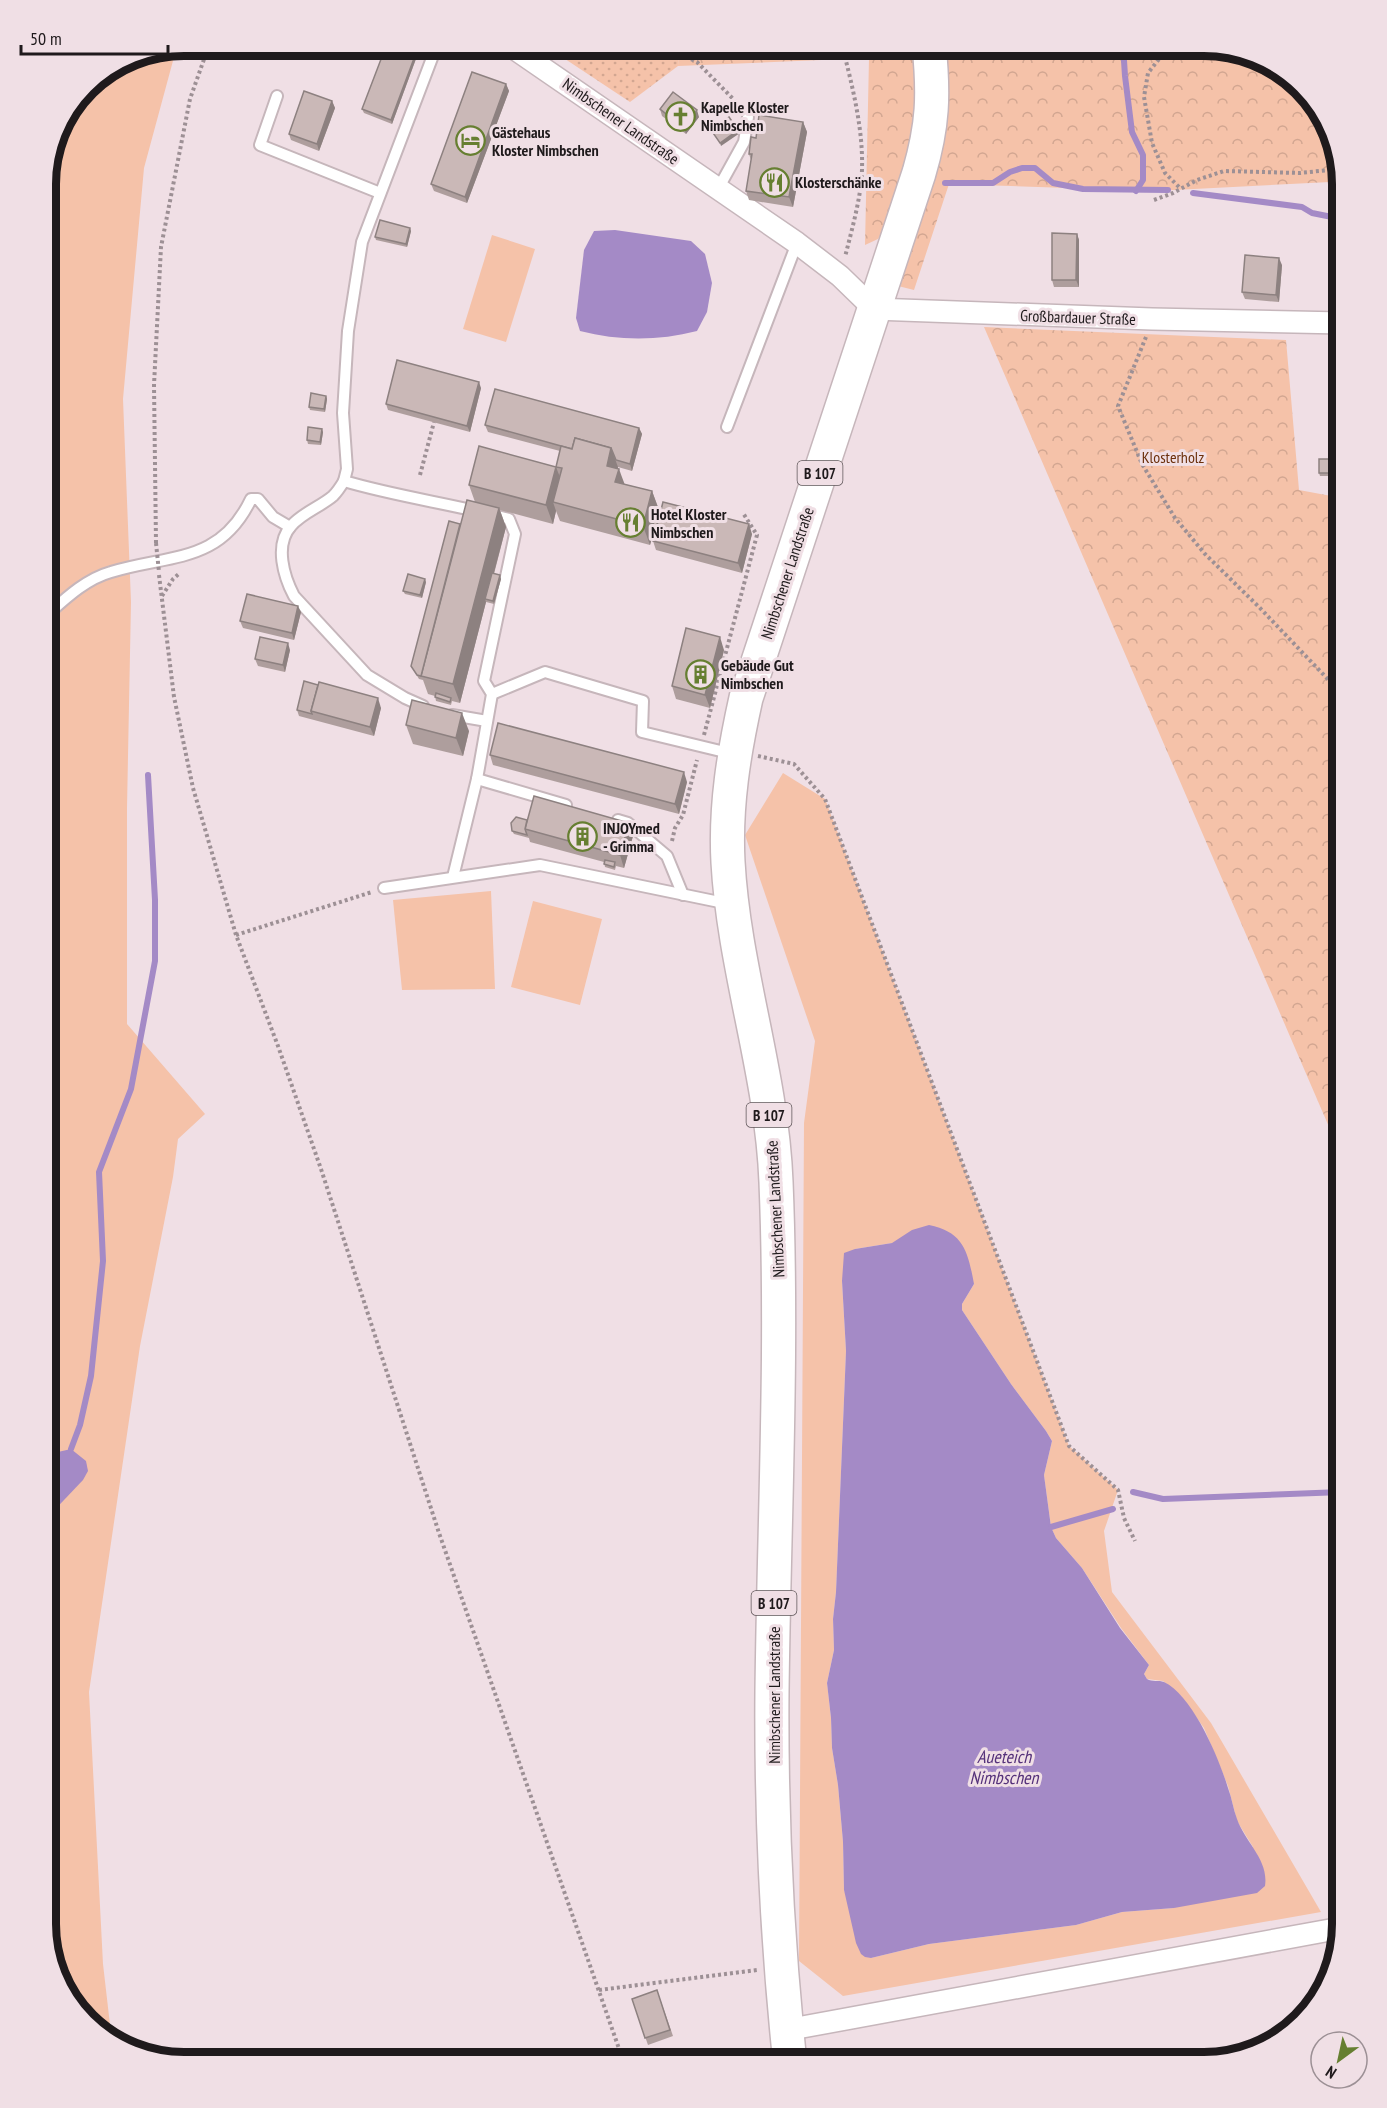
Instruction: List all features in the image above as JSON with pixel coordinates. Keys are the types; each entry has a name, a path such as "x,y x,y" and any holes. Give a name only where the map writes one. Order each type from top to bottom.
{"main road":[{"name":"Nimbschener Landstraße","path":"789,2052 774,1848 772,1695 780,1313 776,1176 768,1108 732,904 728,860 729,791 746,698 920,173 928,142 932,93 930,56"}],"street":[{"name":"Nimbschener Landstraße","path":"525,56 797,243 840,276 874,309"},
{"name":"Großbardauer Straße","path":"874,309 1331,323"},
{"path":"786,2030 1331,1930"}],"lane":[{"path":"433,56 362,242 348,331 343,413 347,469 344,481 334,496 290,527 282,546 282,560 286,581 294,596 367,675 405,699 436,711 487,721"},
{"path":"276,96 260,145 380,193"},
{"path":"718,189 744,142 748,117"},
{"path":"728,428 797,243"},
{"path":"344,481 380,492 471,509 509,519 515,534 484,681 492,694 477,779 453,877"},
{"path":"56,607 73,591 109,572 191,554 208,548 229,533 251,499 258,499 273,517 290,527"},
{"path":"492,694 545,672 643,700 642,732 734,754"},
{"path":"477,779 574,807"},
{"path":"606,817 628,823 667,856 683,895"},
{"path":"384,888 540,865 732,904"}],"path":[{"path":"205,56 190,99 161,247 154,385 156,543 174,697 193,788 236,935 321,1169 439,1533 620,2052"},
{"path":"685,56 697,62 736,99 748,117"},
{"path":"840,276 861,183 862,152 853,90 845,56"},
{"path":"1161,56 1148,73 1144,97 1152,142 1166,173 1181,189"},
{"path":"1155,200 1197,180 1224,171 1300,173 1330,170"},
{"path":"1152,319 1118,406 1142,464 1175,518 1205,554 1331,682"},
{"path":"420,475 434,423"},
{"path":"667,856 675,828 683,815 757,535 743,513"},
{"path":"162,596 173,579 183,571 191,554"},
{"path":"734,754 773,758 794,764 825,799 1069,1446 1118,1490 1124,1518 1135,1541"},
{"path":"236,935 384,888"},
{"path":"599,1990 781,1967"}],"green space":[{"path":"561,56 678,56 678,66 630,102"},
{"path":"678,56 920,56 923,93 900,202 878,239 865,245 869,58 678,66"},
{"path":"937,56 1212,56 1237,60 1253,65 1282,82 1305,105 1322,134 1330,166 1331,193 1330,182 1155,191 949,184 914,290 898,286"},
{"path":"174,57 144,168 123,399 131,602 127,808 127,1024 205,1114 178,1139 173,1177 140,1346 89,1692 103,1964 111,2030 82,2003 65,1974 57,1942 56,1925 56,175 65,134 87,99 105,82 134,65 158,58"},
{"path":"492,235 535,249 506,342 463,329"},
{"name":"Klosterholz","path":"984,327 1286,340 1299,490 1331,496 1331,1131"},
{"path":"783,773 825,799 1069,1446 1118,1490 1104,1531 1112,1592 1211,1723 1321,1912 843,1996 799,1961 804,1123 815,1041 745,835","holes":["892,1243 974,1284 962,1304 962,1310 1052,1441 1044,1475 1051,1527 1056,1538 1082,1568 1121,1628 1149,1665 1144,1674 1147,1679 1163,1681 1181,1696 1204,1728 1228,1786 1237,1821 1253,1847 1174,1908 1122,1912 1076,1925 929,1944 871,1958 844,1890 843,1842 827,1683 834,1650 833,1619 846,1351 842,1281 855,1249"]},
{"path":"491,891 495,989 402,990 393,900"},
{"path":"533,901 602,919 580,1005 511,987"}],"water":[{"path":"615,230 691,241 705,254 712,283 707,312 697,331 668,337 624,338 580,331 576,318 584,250 594,231"},
{"name":"Aueteich Nimbschen","path":"929,1225 950,1233 962,1245 974,1284 962,1304 962,1310 1052,1441 1044,1475 1051,1527 1056,1538 1082,1568 1120,1628 1149,1665 1144,1674 1147,1679 1164,1682 1175,1689 1204,1729 1224,1775 1237,1819 1263,1868 1265,1886 1257,1893 1174,1908 1122,1912 1076,1925 929,1944 871,1958 861,1954 856,1943 844,1890 843,1842 827,1683 834,1650 833,1619 846,1351 842,1281 844,1253 892,1243 912,1230"},
{"path":"71,1449 86,1461 88,1471 83,1480 56,1508 56,1452"}],"building":[{"path":"382,56 415,56 391,120 362,109"},
{"name":"Gästehaus Kloster Nimbschen","path":"472,72 506,84 465,197 431,184"},
{"path":"304,91 332,101 317,144 289,134"},
{"name":"Kapelle Kloster Nimbschen","path":"673,92 697,110 684,128 660,109"},
{"name":"Klosterschänke","path":"759,115 803,122 789,197 746,191 752,154 749,154 751,137 756,138"},
{"path":"729,117 738,130 720,143 711,130"},
{"path":"380,220 410,228 406,244 375,237"},
{"path":"1052,233 1077,234 1076,280 1052,280"},
{"path":"1245,255 1279,258 1276,295 1242,292"},
{"path":"397,360 479,382 467,426 386,404"},
{"path":"495,389 639,428 630,464 616,460 611,448 575,438 572,449 485,425"},
{"path":"311,393 326,396 324,409 309,407"},
{"path":"308,427 322,429 320,442 307,440"},
{"path":"575,438 611,448 607,466 619,469 615,482 652,491 643,526 553,502 562,468 556,467 561,446 572,449"},
{"path":"479,446 556,467 546,505 469,485"},
{"path":"1319,459 1331,459 1331,473 1319,473"},
{"path":"467,500 499,508 453,684 421,676"},
{"path":"663,502 749,524 738,563 653,541"},
{"path":"655,517 659,517 654,535 651,534"},
{"path":"449,521 460,524 421,676 417,675 411,666"},
{"path":"492,573 500,575 493,601 485,599"},
{"path":"408,574 425,579 420,595 403,591"},
{"path":"247,594 298,606 292,633 240,621"},
{"name":"Gebäude Gut Nimbschen","path":"686,628 720,637 705,695 672,686"},
{"path":"260,637 288,643 283,665 255,659"},
{"path":"304,681 318,685 312,714 297,710"},
{"path":"319,682 378,698 370,727 311,711"},
{"path":"436,693 451,698 450,702 435,697"},
{"path":"412,700 462,713 456,738 406,725"},
{"path":"498,723 684,772 675,804 490,755"},
{"name":"INJOYmed - Grimma","path":"534,796 629,823 620,855 525,829"},
{"path":"516,817 527,820 525,829 527,835 512,831 511,823"},
{"path":"605,860 615,862 614,867 604,864"},
{"path":"657,1990 670,2030 645,2038 632,1999"}],"waterway":[{"path":"1124,56 1132,132 1143,155 1143,180 1136,191"},
{"path":"945,183 993,183 1010,172 1022,168 1035,168 1053,183 1083,189 1168,190"},
{"path":"1193,193 1302,207 1312,213 1331,217"},
{"path":"71,1449 80,1425 91,1376 103,1261 99,1172 131,1089 155,961 155,900 148,775"},
{"path":"1133,1492 1163,1499 1331,1492"},
{"path":"1051,1527 1113,1509"}],"place":[{"name":"Kapelle Kloster Nimbschen","path":"680,116"},
{"name":"Gästehaus Kloster Nimbschen","path":"471,141"},
{"name":"Klosterschänke","path":"774,182"},
{"name":"Hotel Kloster Nimbschen","path":"630,523"},
{"name":"Gebäude Gut Nimbschen","path":"700,674"},
{"name":"INJOYmed - Grimma","path":"582,837"}]}
